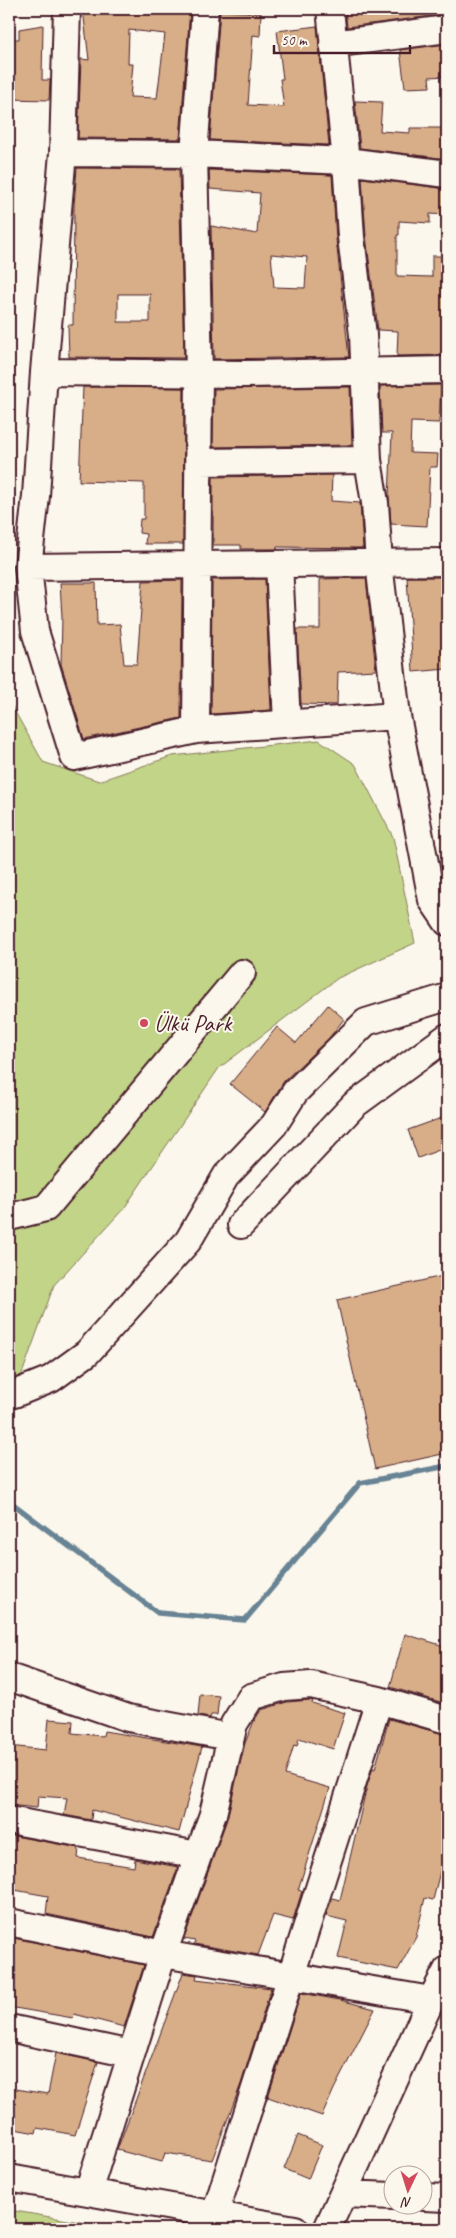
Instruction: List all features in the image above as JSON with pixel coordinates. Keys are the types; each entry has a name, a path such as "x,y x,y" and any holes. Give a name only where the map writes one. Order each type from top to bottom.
{"street":[{"path":"67,9 63,153 44,372 36,496 28,567 35,631 74,757 196,730 287,722 398,716"},
{"path":"196,730 199,373 194,154 205,9"},
{"path":"330,9 346,161 351,237 366,371 368,460 375,503 398,716 432,900 447,922"},
{"path":"333,44 447,29"},
{"path":"63,153 194,154 346,161 447,174"},
{"path":"44,372 199,373 447,370"},
{"path":"199,462 368,460"},
{"path":"28,567 447,562"},
{"path":"279,564 287,722"},
{"path":"14,1216 46,1208 242,973"},
{"path":"12,1394 51,1380 87,1352 188,1241 226,1176 274,1124 295,1092 366,1022 447,997"},
{"path":"242,1225 354,1105 447,1037"},
{"path":"9,1677 128,1718 230,1737"},
{"path":"88,2192 163,1954 213,1814 234,1724 250,1697 284,1687 311,1685 379,1700 447,1720"},
{"path":"215,2214 379,1700"},
{"path":"9,1820 198,1855"},
{"path":"9,1922 163,1954 431,2000"},
{"path":"327,2229 431,2000 447,1970"},
{"path":"9,2028 131,2054"},
{"path":"9,2178 295,2229"},
{"path":"343,2194 384,2196"},
{"path":"434,2197 447,2198"}],"green space":[{"name":"Ülkü Park","path":"9,701 43,762 99,781 172,756 319,740 355,764 393,837 415,943 338,978 219,1068 125,1207 54,1285 9,1410"},
{"path":"9,2210 121,2229 9,2229"}],"building":[{"path":"83,9 190,9 180,139 78,138 81,59 89,60","holes":["129,30 165,34 157,98 130,97 133,64 128,64"]},
{"path":"345,9 447,9 447,14 347,27"},
{"path":"220,11 261,13 260,36 253,35 248,105 284,107 280,79 283,79 277,31 317,26 329,145 210,140"},
{"path":"43,25 42,80 50,80 49,100 9,99 9,39 19,39 19,29"},
{"path":"447,44 447,76 429,77 430,87 405,88 400,50"},
{"path":"355,101 382,102 380,131 410,133 410,128 447,128 447,159 360,148"},
{"path":"77,168 179,169 184,358 69,357 68,325 73,325 74,205","holes":["118,294 150,294 150,322 118,322"]},
{"path":"209,170 332,175 336,239 349,357 214,359 211,226 257,234 260,193 210,189","holes":["271,254 307,257 305,288 274,287"]},
{"path":"362,178 447,189 447,215 430,214 430,223 399,221 397,276 432,277 432,256 447,256 447,355 397,356 398,331 378,330 366,236"},
{"path":"441,385 439,423 411,422 410,453 438,454 437,467 430,467 427,526 391,524 389,496 392,433 382,433 380,386"},
{"path":"83,387 184,388 183,544 145,544 146,534 139,533 140,519 144,519 144,483 79,481"},
{"path":"350,387 352,445 213,447 214,389"},
{"path":"332,475 331,501 360,503 363,548 277,547 277,549 241,549 241,545 213,545 213,477"},
{"path":"407,577 447,577 447,669 413,672"},
{"path":"366,578 376,670 338,672 337,705 301,704 297,629 320,629 320,579"},
{"path":"265,579 271,710 211,714 212,580"},
{"path":"182,580 181,718 84,739 61,664 62,617 60,583 96,583 97,625 120,624 124,664 137,664 143,581"},
{"path":"328,1005 344,1019 329,1038 284,1081 265,1112 230,1084 277,1027 296,1043"},
{"path":"447,1116 447,1147 418,1158 408,1130"},
{"path":"447,1275 447,1453 375,1469 337,1300"},
{"path":"405,1634 447,1647 447,1704 390,1687"},
{"path":"200,1694 219,1696 217,1715 211,1715 210,1718 198,1716"},
{"path":"313,1701 312,1703 345,1713 333,1749 299,1738 297,1746 294,1745 285,1775 330,1788 298,1890 302,1891 293,1920 273,1915 258,1955 194,1944 195,1941 184,1939 227,1819 245,1743 254,1721 261,1710 287,1702"},
{"path":"49,1719 73,1721 72,1733 103,1736 104,1731 202,1747 179,1832 92,1810 91,1820 64,1815 67,1798 38,1796 37,1808 9,1805 9,1746 46,1750"},
{"path":"389,1719 447,1735 447,1860 443,1859 433,1900 425,1898 416,1937 398,1970 338,1958 347,1921 326,1916 332,1898 340,1900 367,1786 373,1768 375,1769"},
{"path":"9,1835 79,1848 78,1858 134,1867 135,1859 178,1867 153,1937 46,1914 48,1896 9,1889"},
{"path":"9,1937 144,1965 124,2027 74,2014 73,2018 9,2007"},
{"path":"183,1973 197,1975 196,1979 271,1988 241,2084 212,2160 165,2153 162,2162 117,2150"},
{"path":"301,1993 375,2009 322,2116 268,2097"},
{"path":"56,2053 98,2062 75,2135 37,2128 36,2133 9,2128 9,2088 48,2094"},
{"path":"298,2135 322,2145 308,2179 284,2169"}],"waterway":[{"path":"9,1501 158,1613 245,1620 360,1483 447,1466"}],"place":[{"name":"Ülkü Park","path":"144,1023"}]}
